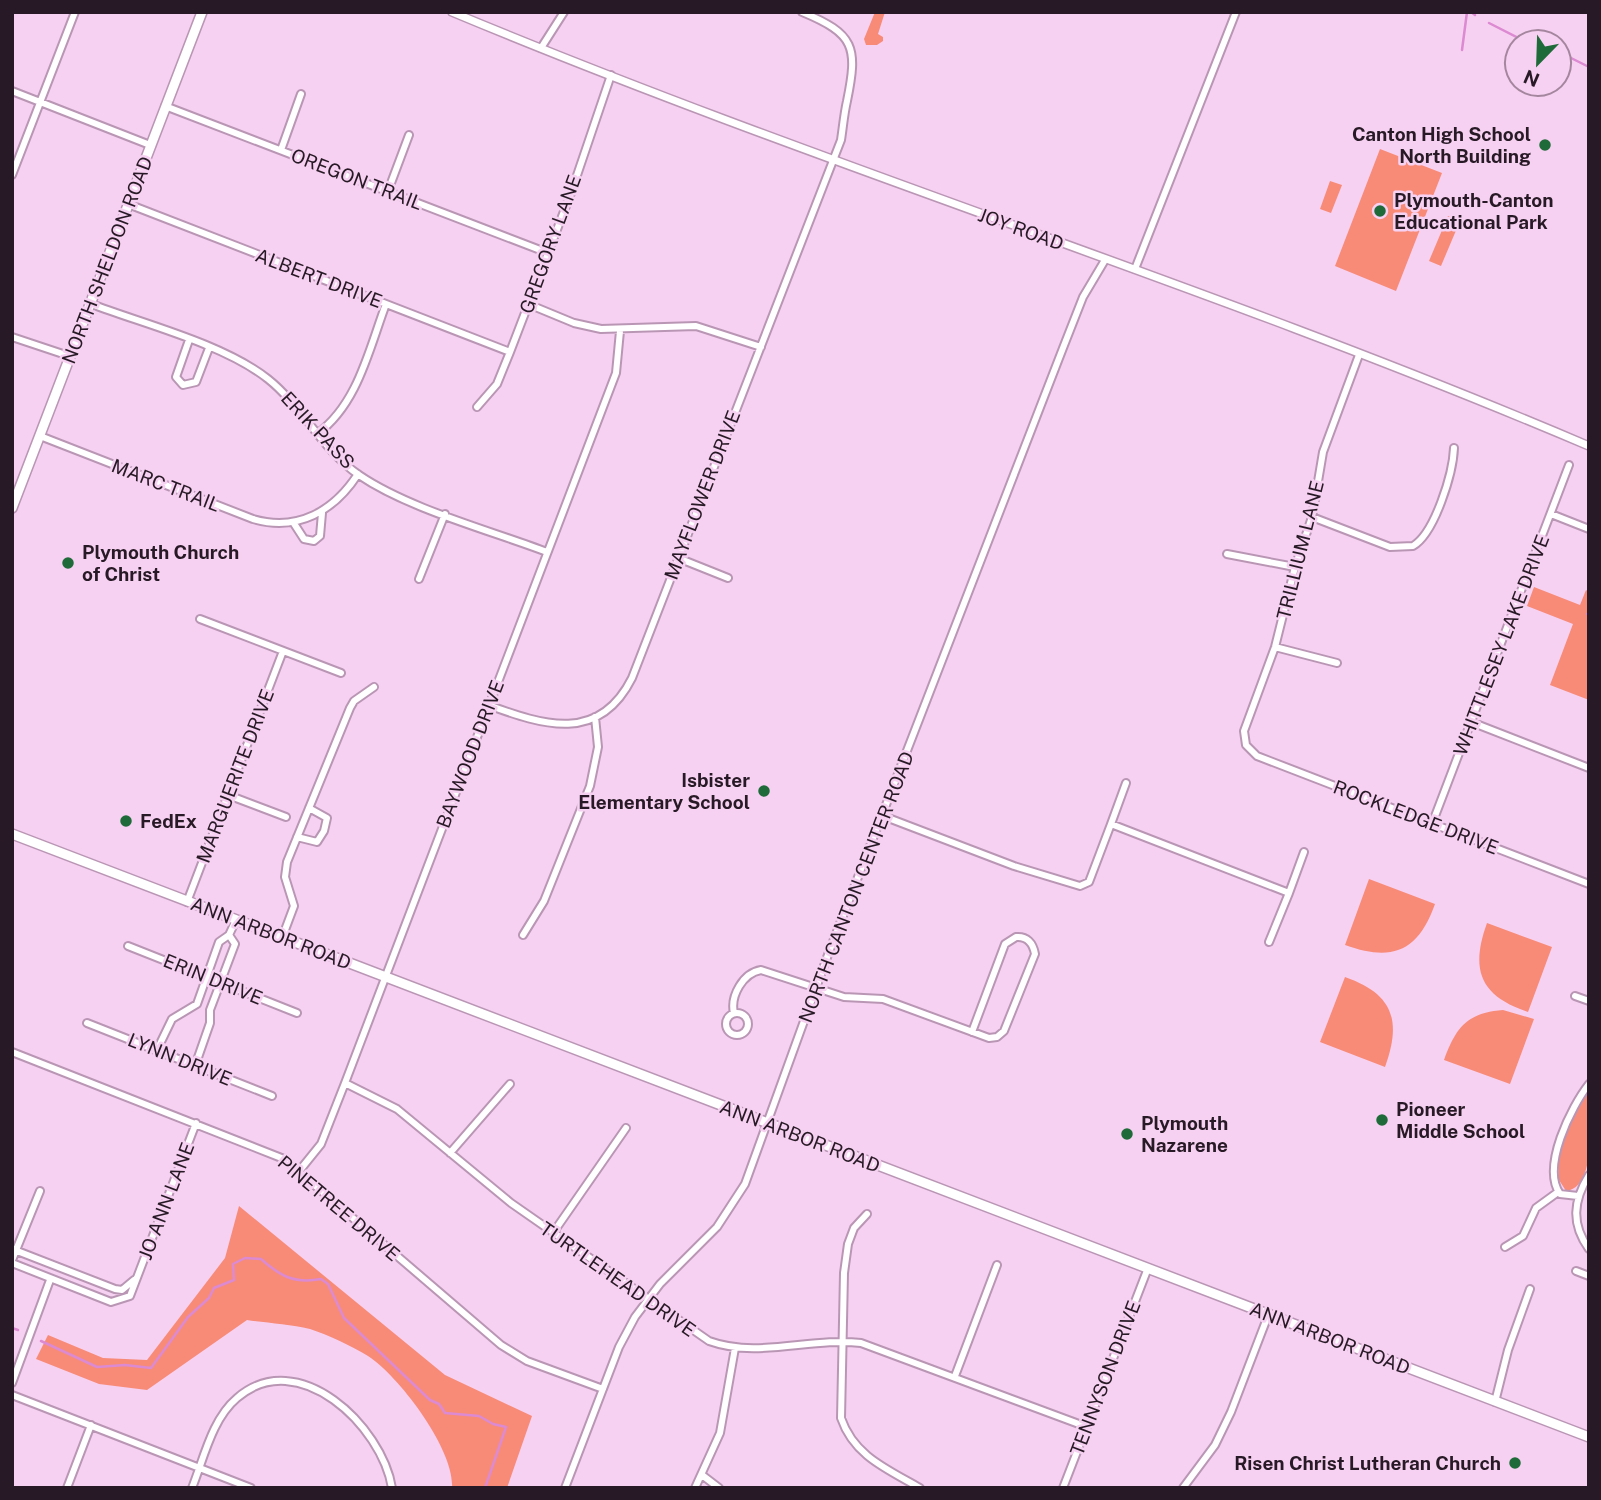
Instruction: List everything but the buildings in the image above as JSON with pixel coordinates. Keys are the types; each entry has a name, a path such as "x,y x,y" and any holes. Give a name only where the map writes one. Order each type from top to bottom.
{"main road":[{"name":"NORTH SHELDON ROAD","path":"12,508 202,12"},
{"name":"ANN ARBOR ROAD","path":"12,834 1589,1437"}],"street":[{"path":"12,175 75,12"},
{"name":"JOY ROAD","path":"452,12 611,75 1135,269 1589,446"},
{"path":"541,48 564,12"},
{"name":"MAYFLOWER DRIVE","path":"488,705 549,725 573,724 595,717 615,702 629,683 761,347 842,131 854,56 838,29 802,12"},
{"path":"1135,269 1236,12"},
{"name":"GREGORY LANE","path":"477,407 497,384 510,352 611,75"},
{"path":"12,91 150,145"},
{"path":"281,150 301,94"},
{"name":"OREGON TRAIL","path":"165,106 548,253"},
{"path":"388,191 409,135"},
{"name":"ALBERT DRIVE","path":"128,204 510,352"},
{"name":"NORTH CANTON CENTER ROAD","path":"565,1488 624,1335 647,1299 728,1213 744,1184 816,989 1083,297 1105,260"},
{"name":"ERIK PASS","path":"91,304 209,348 267,378 288,397 317,434 358,474 387,491 547,552"},
{"path":"317,434 337,418 349,399 386,304"},
{"path":"528,304 580,325 620,331 696,326 761,347"},
{"name":"BAYWOOD DRIVE","path":"300,1170 321,1144 616,373 620,331"},
{"path":"12,337 69,356"},
{"path":"189,340 176,377 183,385 196,382 209,348"},
{"name":"TRILLIUM LANE","path":"1246,745 1244,731 1275,647 1295,567 1312,517 1323,452 1359,355"},
{"name":"MARC TRAIL","path":"40,436 253,519 272,523 293,522 322,513 340,499 358,474"},
{"path":"1312,517 1390,547 1413,546 1427,533 1453,466 1454,448"},
{"name":"WHITTLESEY LAKE DRIVE","path":"1432,824 1569,466"},
{"name":"MARC TRAIL","path":"293,522 304,539 314,541 320,536 322,513"},
{"path":"419,579 445,514"},
{"path":"1551,514 1589,529"},
{"path":"1227,554 1295,567"},
{"path":"678,558 728,578"},
{"path":"200,619 341,673"},
{"path":"1275,647 1337,663"},
{"name":"MARGUERITE DRIVE","path":"187,902 283,651"},
{"path":"282,938 294,906 284,872 297,836 350,708 354,701 374,687"},
{"path":"523,935 544,901 590,786 598,747 595,717"},
{"path":"1471,723 1589,768"},
{"name":"ROCKLEDGE DRIVE","path":"1246,745 1257,756 1589,884"},
{"path":"883,816 1014,866 1080,886 1089,882 1126,783"},
{"path":"228,795 286,817"},
{"path":"297,836 317,842 324,831 327,818 309,807"},
{"path":"1111,824 1289,892"},
{"path":"1269,942 1304,852"},
{"path":"157,1050 172,1019 197,1004 219,942 229,935 236,920"},
{"path":"195,1066 210,1023 210,1010 235,944 229,935"},
{"path":"734,1013 732,1004 749,974 766,971 844,997 883,999 972,1032 992,1039 1003,1033 1035,954 1033,945 1027,939 1016,937 1005,944 972,1032"},
{"name":"ERIN DRIVE","path":"128,946 297,1013"},
{"path":"1575,996 1589,1001"},
{"path":"197,1004 210,1010"},
{"name":"LYNN DRIVE","path":"87,1023 272,1096"},
{"name":"PINETREE DRIVE","path":"12,1052 267,1150 300,1170 501,1345 527,1361 603,1390"},
{"name":"TURTLEHEAD DRIVE","path":"345,1083 397,1109 483,1182 702,1338 735,1348 760,1349 842,1340 887,1350 1087,1427"},
{"path":"450,1153 510,1084"},
{"path":"1578,1196 1570,1198 1559,1192 1555,1187 1553,1170 1571,1112 1589,1084"},
{"name":"JO ANN LANE","path":"12,1262 116,1303 130,1296 196,1123"},
{"path":"554,1233 626,1128"},
{"path":"1589,1175 1578,1196 1576,1222 1589,1249"},
{"path":"12,1262 40,1191"},
{"path":"1505,1247 1523,1236 1536,1208 1559,1192"},
{"path":"867,1214 854,1228 848,1244 839,1406 849,1437 871,1460 920,1488"},
{"path":"15,1250 115,1289 122,1290 135,1279"},
{"path":"955,1376 997,1265"},
{"name":"TENNYSON DRIVE","path":"1063,1488 1148,1268"},
{"path":"1576,1271 1589,1276"},
{"path":"12,1383 50,1279"},
{"path":"1495,1402 1508,1350 1530,1289"},
{"path":"1183,1488 1215,1444 1231,1412 1269,1313"},
{"path":"695,1488 720,1433 735,1348"},
{"path":"192,1488 216,1426 237,1397 260,1385 292,1382 314,1389 362,1424 379,1448 392,1488"},
{"path":"12,1395 251,1488"},
{"path":"67,1488 91,1425"},
{"path":"702,1475 719,1488"}],"shaded area":[{"path":"875,12 885,12 878,34 883,37 883,41 877,45 866,45 864,39"},
{"path":"1380,149 1442,173 1396,291 1335,266"},
{"path":"1330,181 1342,185 1331,213 1320,209"},
{"path":"1448,216 1460,221 1441,266 1429,261"},
{"path":"1534,587 1580,605 1586,590 1589,592 1589,700 1550,685 1573,624 1527,606"},
{"path":"1369,879 1435,904 1420,933 1401,949 1376,953 1345,945"},
{"path":"1487,923 1552,947 1528,1012 1499,998 1483,979 1479,954"},
{"path":"1345,977 1374,992 1389,1011 1393,1036 1385,1067 1320,1042"},
{"path":"1503,1010 1534,1019 1510,1084 1444,1060 1458,1030 1464,1024 1480,1014"},
{"path":"1589,1091 1590,1148 1587,1164 1576,1187 1566,1191 1559,1180 1560,1157 1571,1122"},
{"path":"239,1206 445,1375 532,1416 507,1488 452,1488 451,1472 435,1435 395,1380 368,1356 310,1329 247,1320 147,1390 99,1384 36,1359 48,1335 103,1358 147,1360 225,1258"}],"waterway":[{"path":"1462,50 1467,12"},
{"path":"1471,12 1475,15"},
{"path":"1489,23 1503,30"},
{"path":"1573,59 1589,67"},
{"path":"41,1341 97,1367 125,1365 151,1368 188,1317 209,1298 214,1288 234,1280 233,1264 245,1258 261,1259 288,1277 321,1279 328,1284 344,1318 430,1400 439,1404 445,1413 479,1416 493,1424 506,1427 485,1488"},
{"path":"12,1328 18,1330"}],"place":[{"name":"Canton High School North Building","path":"1545,145"},
{"name":"Plymouth-Canton Educational Park","path":"1380,211"},
{"name":"Plymouth Church of Christ","path":"68,563"},
{"name":"Isbister Elementary School","path":"764,791"},
{"name":"FedEx","path":"126,821"},
{"name":"Pioneer Middle School","path":"1382,1120"},
{"name":"Plymouth Nazarene","path":"1127,1134"},
{"name":"Risen Christ Lutheran Church","path":"1515,1463"}]}
